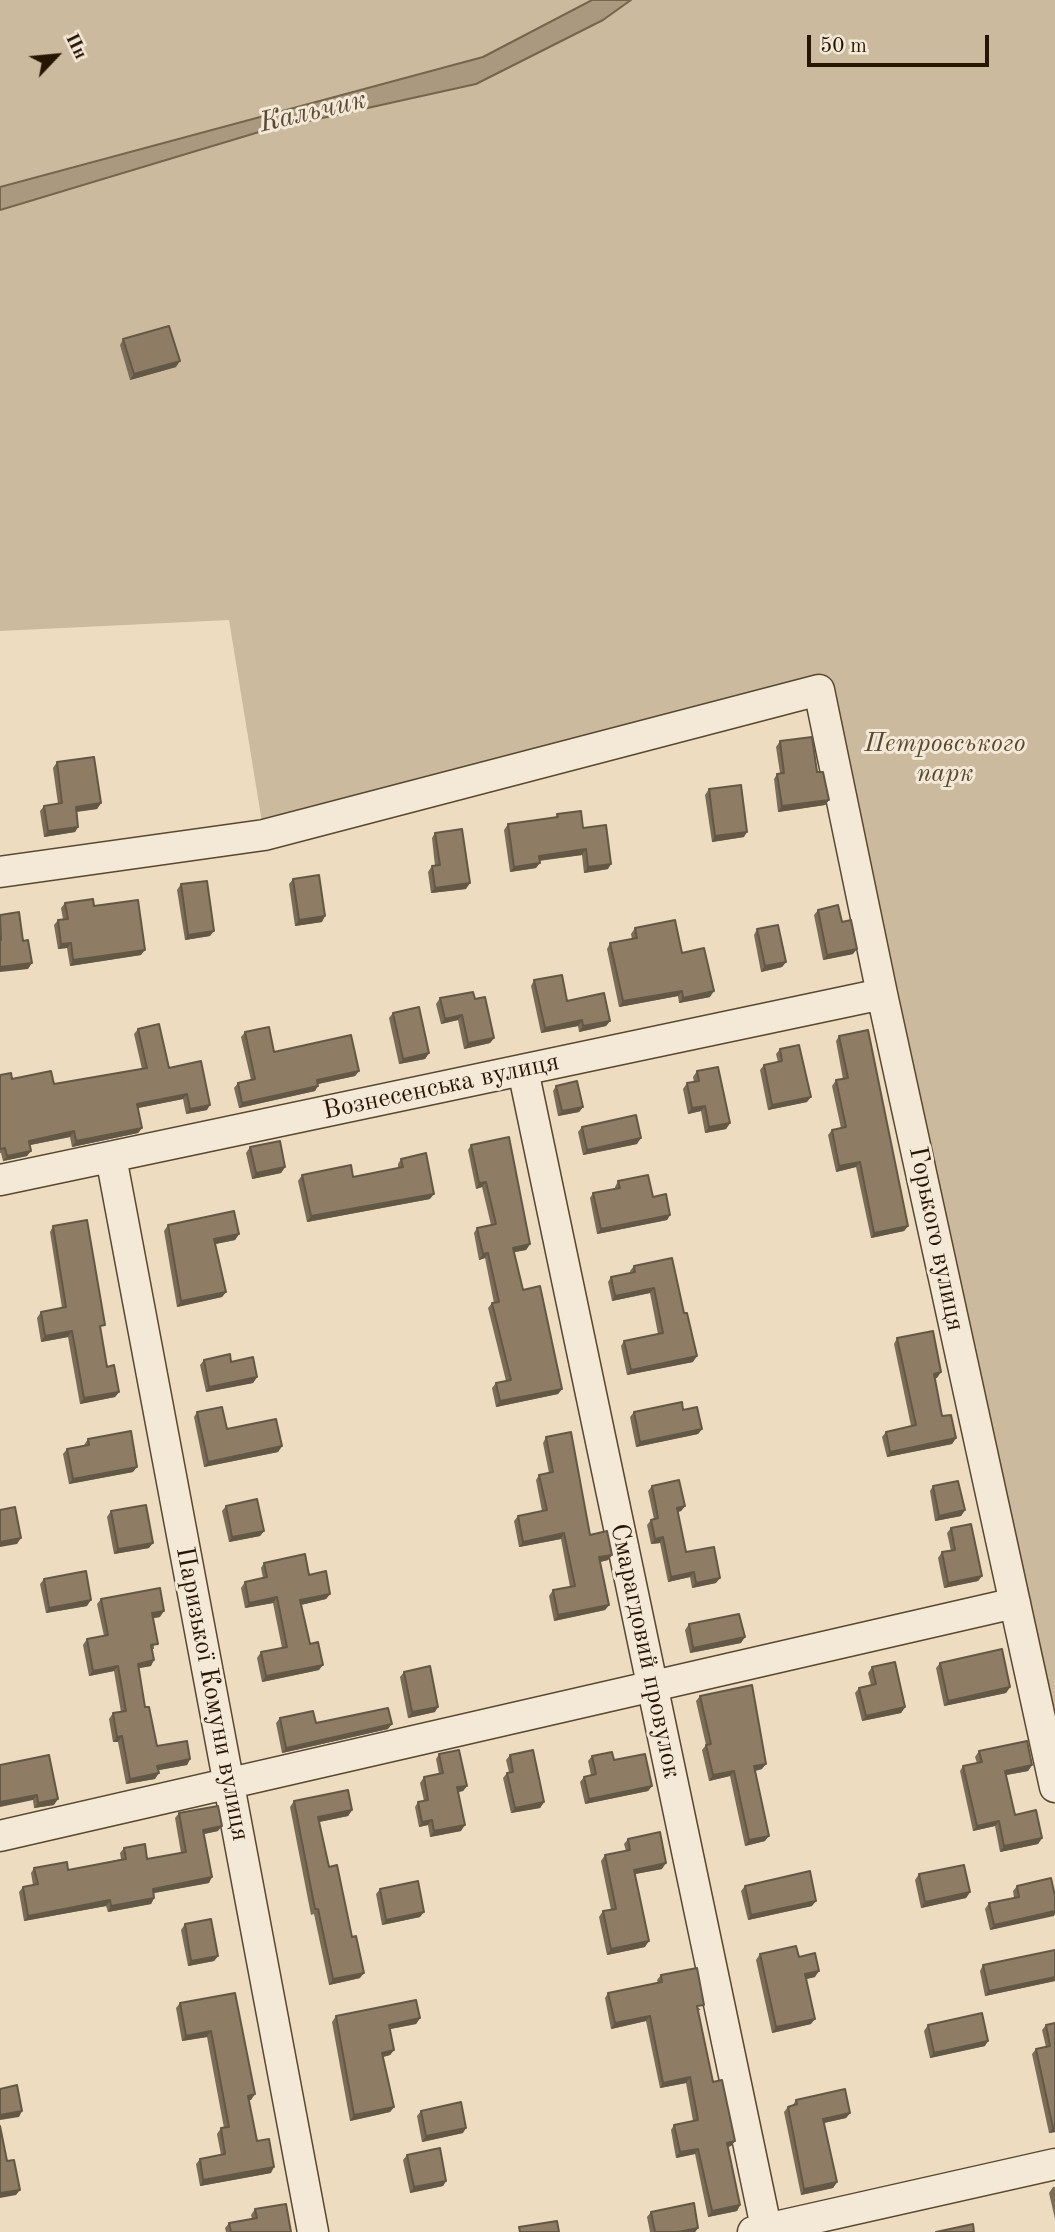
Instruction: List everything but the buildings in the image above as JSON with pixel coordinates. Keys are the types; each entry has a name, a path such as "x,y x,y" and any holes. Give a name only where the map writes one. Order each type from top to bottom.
{"street":[{"name":"Горького вулиця","path":"0,872 264,835 819,690 882,994 1055,1787"},
{"name":"Вознесенська вулиця","path":"0,1180 882,994"},
{"name":"Смарагдовий провулок","path":"523,1070 652,1686 762,2231"},
{"name":"Паризької Комуни вулиця","path":"111,1157 313,2232"},
{"path":"0,1836 1015,1603"},
{"path":"762,2231 1055,2164"}],"green space":[{"path":"0,0 592,0 483,57 0,187"},
{"name":"Петровського парк","path":"631,0 1055,0 1055,1787 819,691 264,835 229,620 0,631 0,210 259,132 476,84 603,20"}],"water":[{"name":"Кальчик","path":"592,0 631,0 603,20 476,84 259,132 0,210 0,187 483,57"}]}
